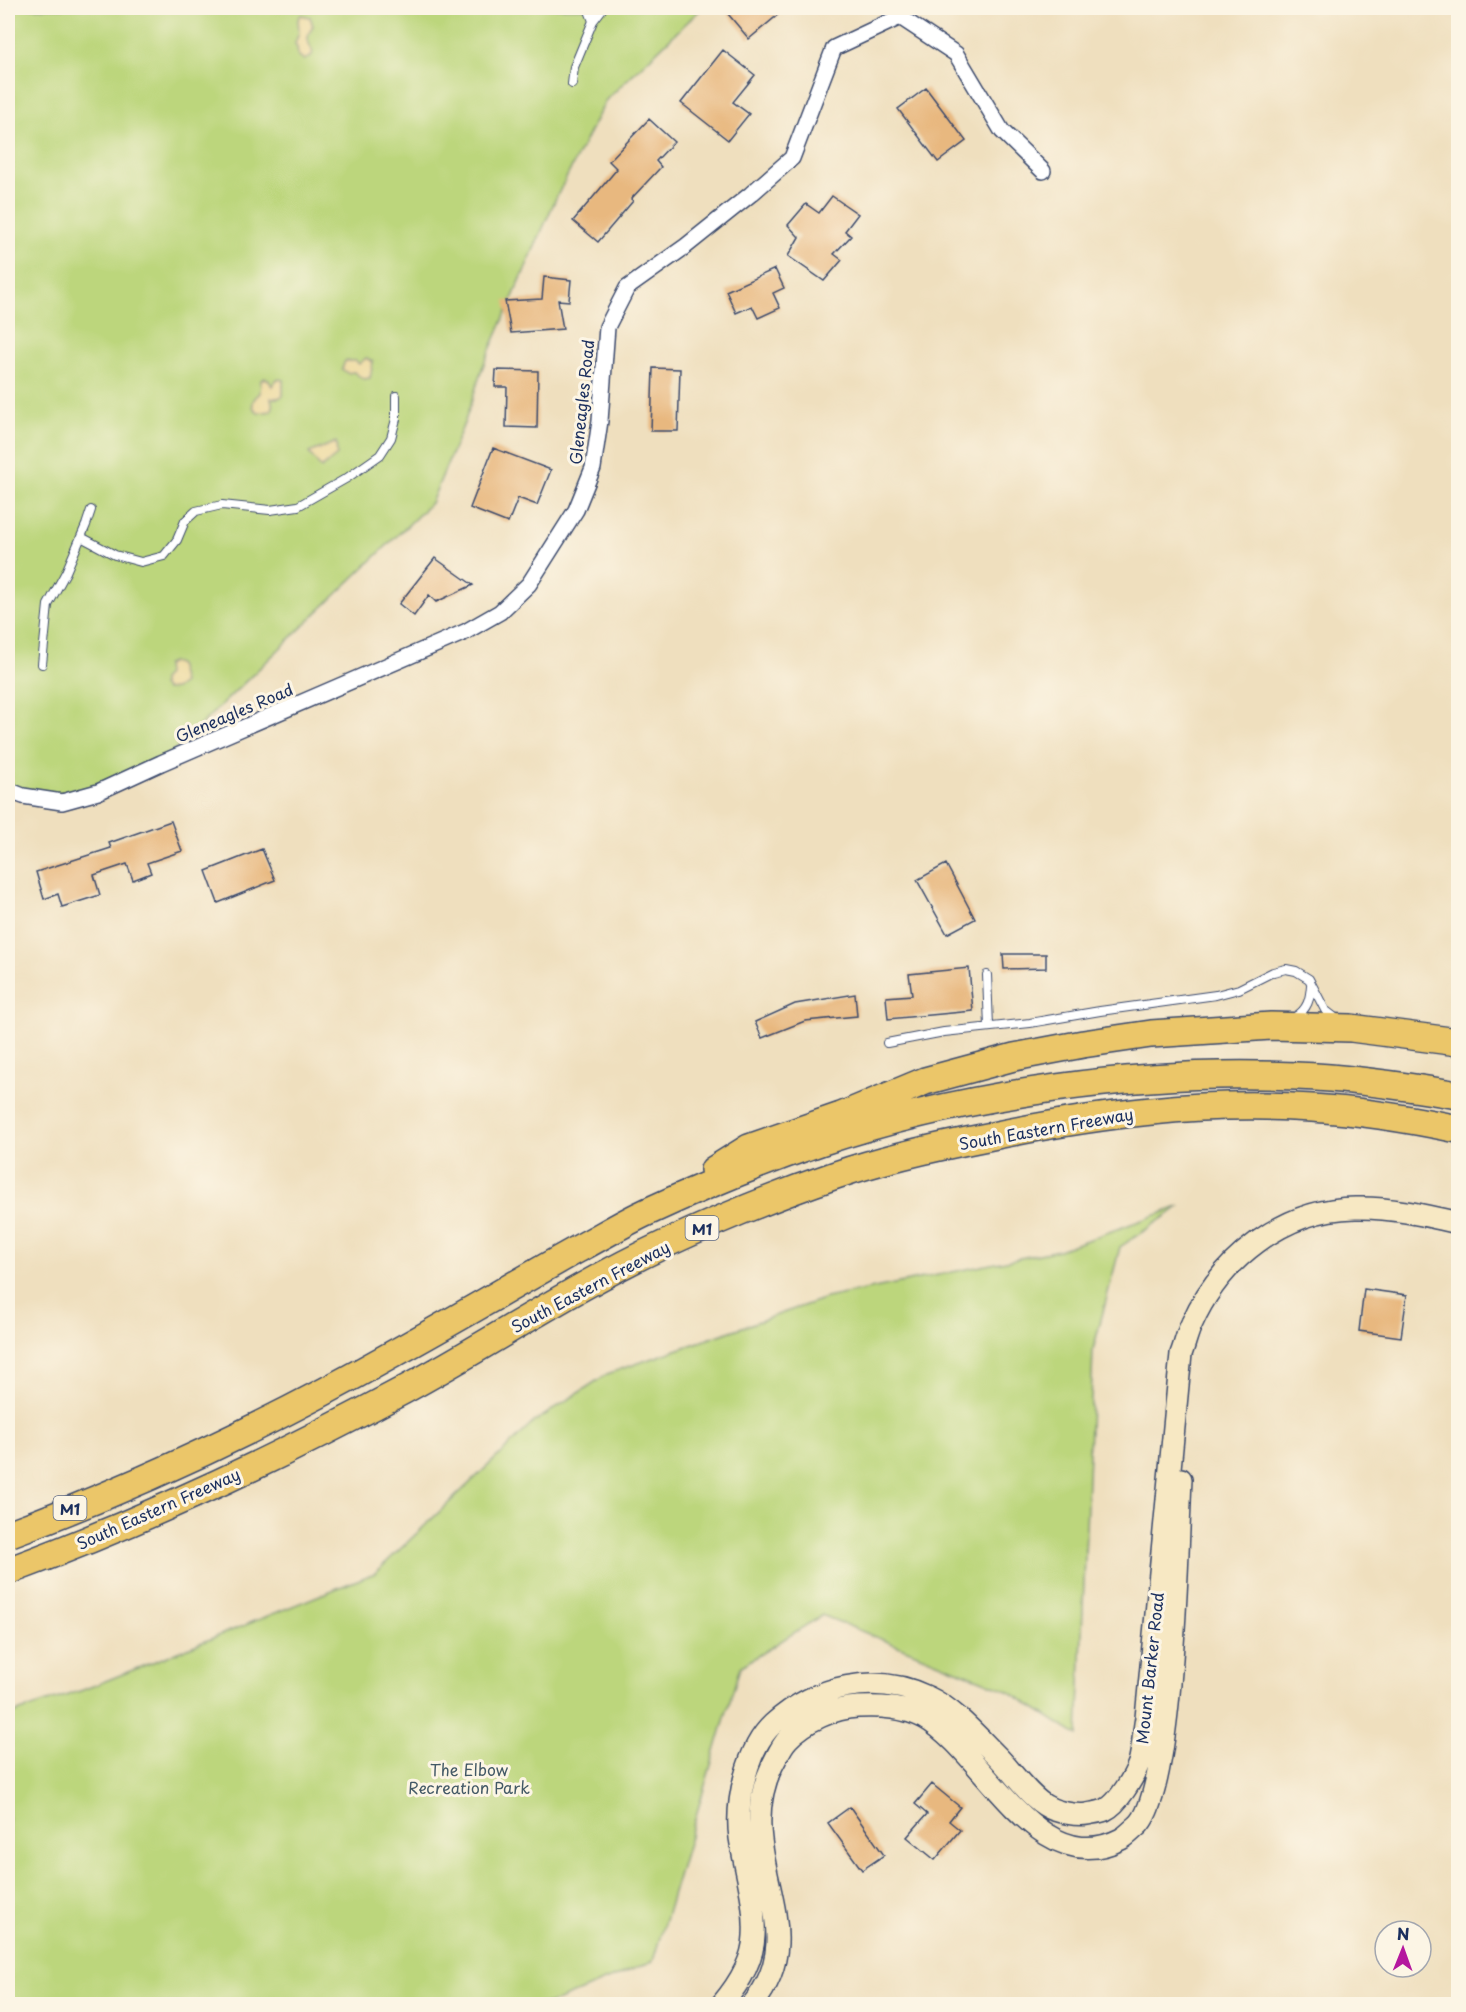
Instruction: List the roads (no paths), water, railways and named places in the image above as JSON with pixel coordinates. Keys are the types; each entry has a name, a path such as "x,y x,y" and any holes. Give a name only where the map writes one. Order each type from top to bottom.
{"highway":[{"path":"643,1213 749,1148 841,1116 925,1081 1014,1057 1151,1034 1271,1026 1350,1028 1458,1042"},
{"name":"South Eastern Freeway","path":"8,1534 220,1443 327,1389 391,1356 643,1213 821,1142 914,1115 1009,1095 1104,1083 1202,1076 1296,1076 1394,1084 1458,1095"},
{"name":"South Eastern Freeway","path":"8,1571 146,1515 321,1433 407,1388 575,1291 659,1247 746,1208 838,1174 929,1149 1025,1129 1120,1114 1215,1106 1311,1108 1406,1118 1458,1129"},
{"path":"1311,1108 1458,1144"},
{"path":"8,1521 133,1482"}],"main road":[{"name":"Mount Barker Road","path":"753,2004 763,1992 740,1835 741,1798 746,1772 755,1749 771,1725 795,1707 847,1684 879,1684 904,1688 929,1697 955,1716 1048,1808 1079,1815 1105,1810 1122,1795 1138,1763 1146,1718 1181,1354 1191,1324 1208,1294 1230,1266 1263,1237 1290,1222 1321,1212 1353,1208 1388,1209 1458,1223"},
{"name":"Mount Barker Road","path":"722,2004 737,1986 761,1966 778,1945 776,1916 761,1845 759,1825 761,1801 766,1779 787,1739 816,1718 842,1708 879,1706 899,1709 924,1718 953,1739 1018,1813 1062,1844 1092,1848 1122,1839 1141,1823 1154,1794 1167,1720 1174,1637 1184,1428 1192,1356 1200,1330 1215,1303 1245,1266 1268,1247 1294,1233 1324,1222 1351,1219 1388,1220 1458,1233"}],"street":[{"name":"Gleneagles Road","path":"8,790 23,796 62,802 98,792 160,763 465,632 500,612 529,584 554,548 576,510 593,468 600,421 607,327 627,288 686,246 792,158 834,48 900,17 956,54 1002,130 1043,171"}],"lane":[{"path":"588,8 593,21"},
{"path":"572,84 574,67 593,21 603,8"},
{"path":"81,537 115,555 141,562 164,556 177,540 185,521 196,511 222,505 270,510 298,506 380,455 391,438 396,419 396,396"},
{"path":"42,664 48,605 66,572 91,510"},
{"path":"887,1043 944,1032 1029,1023 1216,995 1239,989 1282,969 1300,972 1309,979 1325,1010 1350,1028"},
{"path":"987,975 989,1027"},
{"path":"1271,1026 1288,1021 1303,1012 1309,999 1311,983"},
{"path":"879,1684 879,1706"}],"park label":[{"name":"The Elbow Recreation Park","path":"469,1778"}]}
